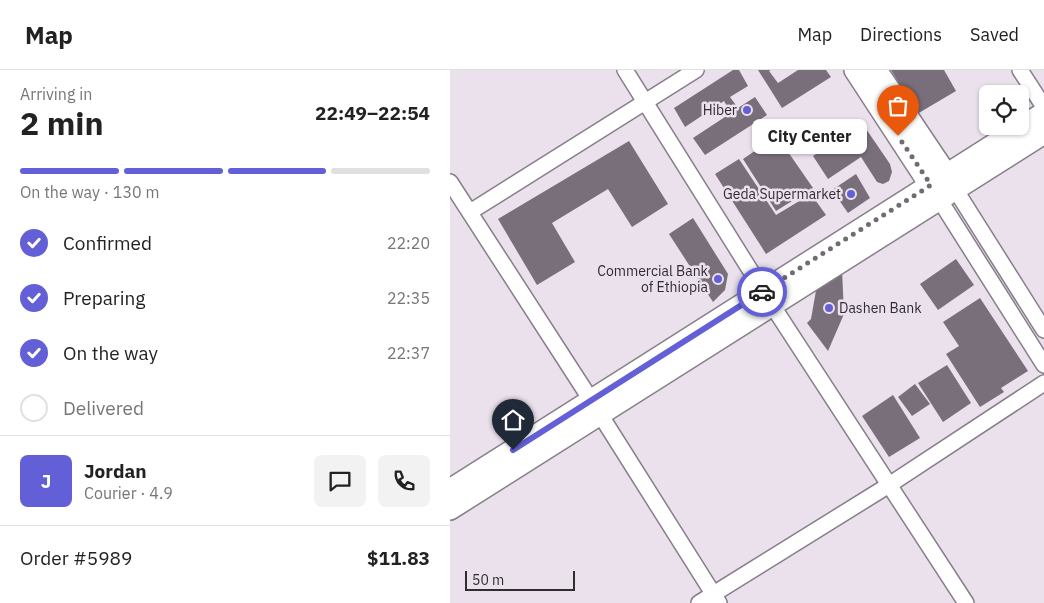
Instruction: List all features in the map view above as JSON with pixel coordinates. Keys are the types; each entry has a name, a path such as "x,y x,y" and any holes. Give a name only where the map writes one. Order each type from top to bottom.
{"main road":[{"path":"855,70 943,187"},
{"path":"876,70 943,187"},
{"path":"450,509 596,407 943,187 1044,114"},
{"path":"943,187 1044,132"},
{"path":"450,490 596,407"}],"street":[{"path":"626,70 768,298 966,603"},
{"path":"470,212 696,70"},
{"path":"1020,70 1044,107"},
{"path":"450,182 596,407 716,598"},
{"path":"943,187 1044,330"},
{"path":"943,187 1044,365"},
{"path":"699,603 716,598 1044,383"}],"building":[{"name":"Hiber","path":"733,70 739,70 748,86 730,97 738,108 755,97 767,115 705,155 693,138 731,113 724,101 685,127 674,108"},
{"name":"Hiber","path":"758,70 771,70 769,71 778,83 798,70 826,70 831,77 782,108"},
{"path":"891,70 944,70 956,91 917,114"},
{"path":"862,123 890,164 892,172 889,181 883,184 877,182 861,157 828,179 813,156"},
{"path":"777,136 813,188 776,211 743,159"},
{"path":"629,141 668,204 632,227 608,189 552,223 575,262 537,285 498,219"},
{"path":"739,159 776,215 811,194 826,215 766,254 715,174"},
{"name":"Geda Supermarket","path":"856,174 870,198 848,213 832,190"},
{"path":"693,218 728,274 725,290 713,302 669,234"},
{"path":"956,259 974,285 938,310 920,284"},
{"name":"Dashen Bank","path":"842,270 844,314 828,351 807,323 811,319 817,285"},
{"path":"980,298 1028,371 1001,388 1004,392 980,407 946,354 959,346 943,322"},
{"path":"947,365 971,403 943,422 918,383"},
{"path":"915,384 930,404 912,416 898,397"},
{"path":"893,395 920,438 889,457 862,416"}],"way so far":[{"path":"762,292 931,185 898,136"}],"place":[{"name":"Hiber","path":"747,110"},
{"name":"City Center","path":"898,136"},
{"name":"Geda Supermarket","path":"851,194"},
{"name":"Commercial Bank of Ethiopia","path":"718,279"},
{"name":"Dashen Bank","path":"829,308"}],"route":[{"path":"513,450 762,292"}]}
